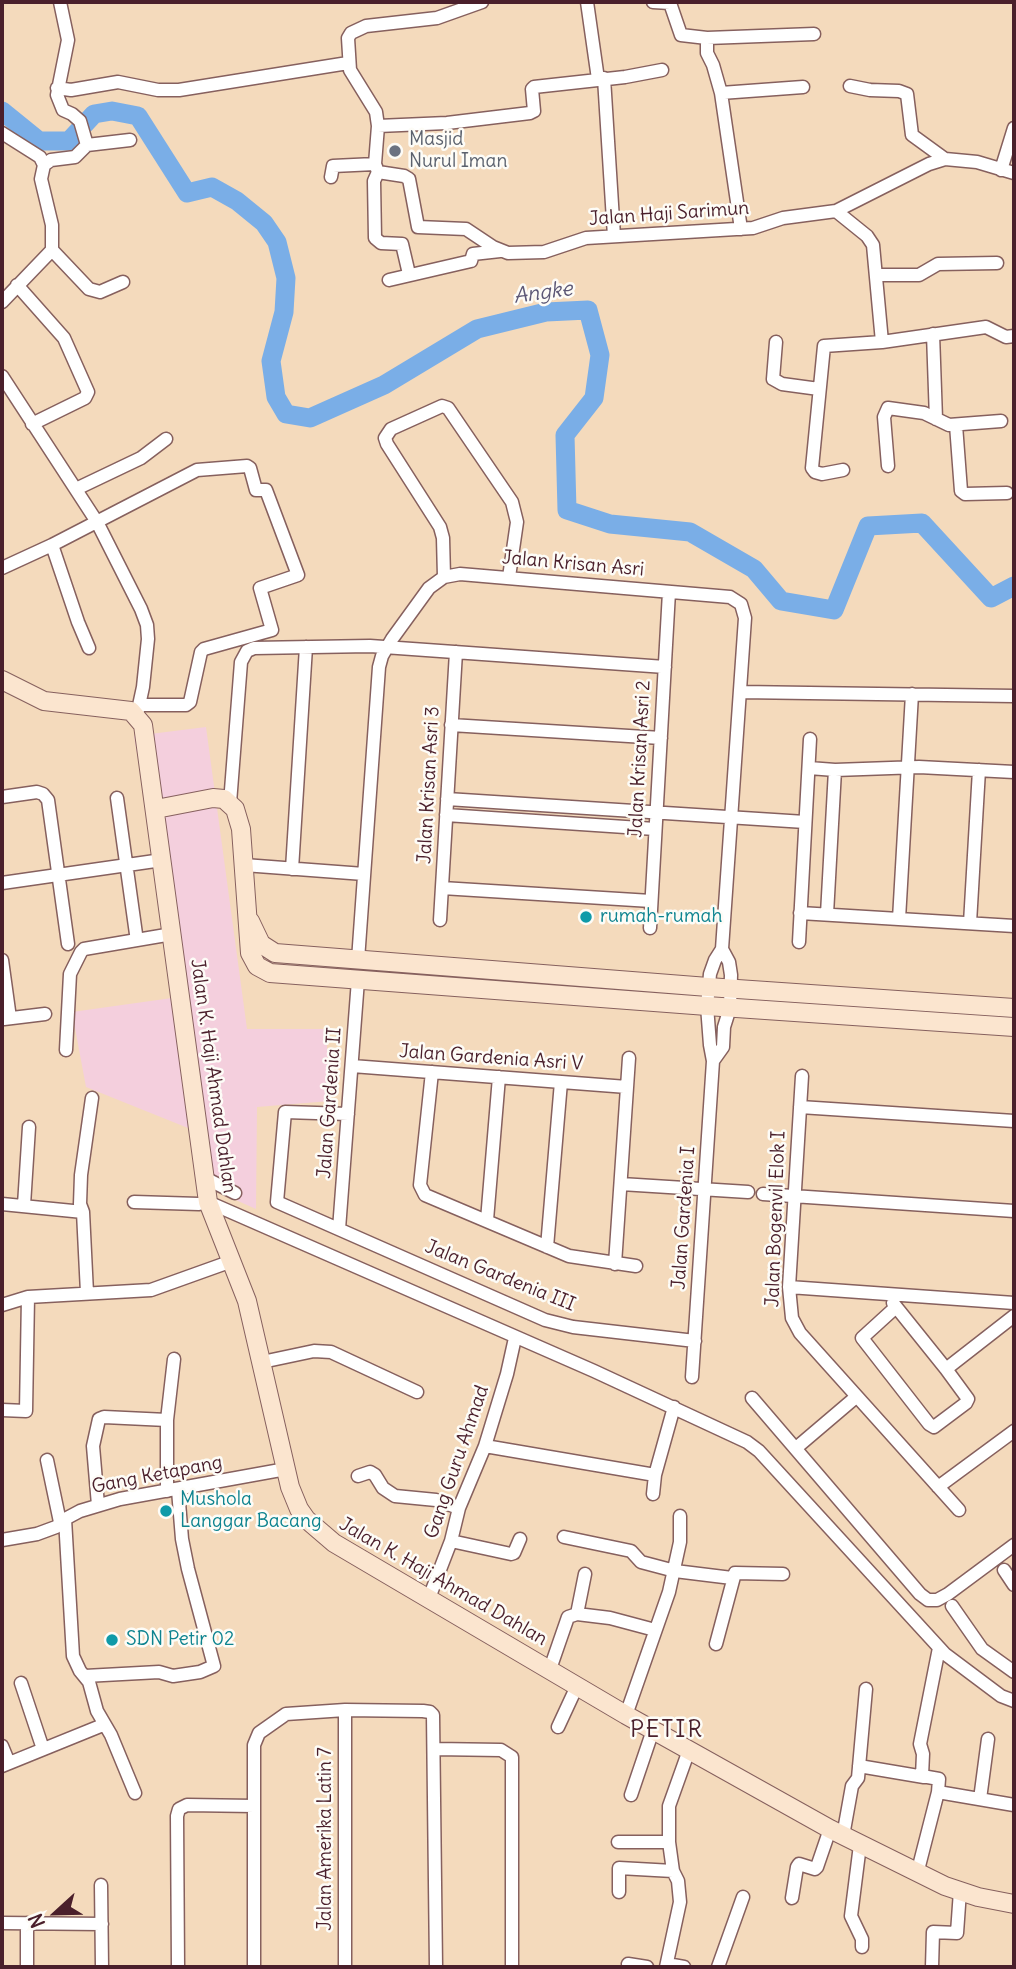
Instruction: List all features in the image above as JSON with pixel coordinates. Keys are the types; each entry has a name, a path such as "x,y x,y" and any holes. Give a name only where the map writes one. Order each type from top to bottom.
{"street":[{"path":"59,100 68,49 60,2"},
{"path":"409,274 401,244 381,243 375,238 374,181 378,126 372,103 354,78 348,63 348,38 357,29 437,18 482,2"},
{"path":"587,2 601,78 614,236"},
{"path":"653,2 670,3 681,35 707,38 814,34"},
{"path":"707,38 707,53 721,93 741,229"},
{"path":"59,100 79,89 109,83 179,90 348,63"},
{"path":"378,126 447,123 530,113 534,111 533,88 662,70"},
{"path":"850,86 907,94 912,135 945,159 977,162 1008,172 1014,128"},
{"path":"721,93 803,87"},
{"path":"59,100 77,120 86,140"},
{"path":"2,133 40,157 44,165 41,179 52,225 52,250 89,289 100,292 123,282"},
{"path":"86,140 130,140"},
{"path":"44,165 51,160 75,157 86,140"},
{"name":"Jalan Haji Sarimun","path":"500,251 544,252 586,238 759,227 791,217 836,211 929,164 945,159"},
{"path":"331,177 333,166 377,168 404,176 409,179 418,228 466,229 500,251"},
{"path":"836,211 870,240 874,250 882,342"},
{"path":"2,302 52,250"},
{"path":"389,279 471,261 473,254 500,251"},
{"path":"877,275 919,275 938,264 997,263"},
{"path":"17,285 64,338 88,392 85,398 32,424"},
{"path":"843,470 822,474 812,469 824,346 882,342 986,327 1006,337 1014,336"},
{"path":"933,334 936,419"},
{"path":"776,342 773,379 782,384 819,389"},
{"path":"2,376 97,523 135,594 147,625 147,653 138,710"},
{"path":"359,960 379,667 387,647 429,588 444,577 443,538 440,527 387,444 385,438 391,429 442,406 448,408 512,502 517,522 509,577"},
{"path":"888,466 884,433 886,409 924,413 944,424 1001,421"},
{"path":"957,425 961,491 965,494 1007,493"},
{"path":"76,489 141,458 166,439"},
{"path":"2,568 97,523 197,470 247,466 250,468 256,490 266,490 298,575 260,588 272,630 201,652 190,702 186,705 138,710 44,701 2,680"},
{"path":"52,545 89,648"},
{"name":"Jalan Krisan Asri","path":"444,577 460,574 509,577 730,597 741,604 745,618 741,692"},
{"name":"Jalan Krisan Asri 2","path":"650,928 669,592"},
{"path":"292,869 306,647"},
{"path":"230,803 243,655 247,650 387,647 665,667"},
{"name":"Jalan Krisan Asri 3","path":"440,920 456,652"},
{"path":"722,949 741,692 1014,696"},
{"path":"899,919 912,694"},
{"name":"Jalan K. Haji Ahmad Dahlan","path":"138,710 145,732 156,808 156,861 166,935 207,1192 247,1301 294,1499 306,1519 334,1543 626,1715 836,1833 917,1874 960,1891 1014,1904"},
{"path":"452,725 661,738"},
{"path":"799,942 810,740"},
{"path":"809,768 835,770 907,767 1014,772"},
{"path":"827,914 835,770"},
{"path":"970,923 979,770"},
{"path":"2,797 37,792 48,800 68,944"},
{"path":"117,798 136,934"},
{"path":"156,808 213,798 224,799 230,803 239,819 250,953 257,966 263,970 359,980 1014,1027"},
{"path":"447,799 806,822"},
{"path":"446,815 655,829"},
{"path":"2,883 156,861"},
{"path":"244,865 364,874"},
{"path":"442,888 651,901"},
{"path":"800,912 1014,926"},
{"path":"248,918 261,944 275,954 1014,1008"},
{"path":"66,1050 70,974 81,952 84,949 166,935"},
{"name":"Jalan Gardenia I","path":"692,1377 713,1061 707,1006 708,987 715,960 722,949 729,962 730,1008 724,1027 723,1047 713,1061"},
{"path":"2,960 6,1019 45,1014"},
{"path":"359,960 373,967 373,975 359,980 345,966 359,960"},
{"name":"Jalan Gardenia II","path":"339,1229 359,980"},
{"path":"710,1026 724,1027"},
{"path":"615,1264 629,1058"},
{"name":"Jalan Gardenia Asri V","path":"352,1066 627,1087"},
{"path":"432,1072 422,1191 425,1195 569,1256 636,1266"},
{"name":"Jalan Bogenvil Elok I","path":"802,1076 789,1287 794,1326 959,1510"},
{"path":"487,1220 499,1077"},
{"path":"547,1247 561,1082"},
{"path":"87,1293 83,1212 80,1203 81,1175 92,1098"},
{"path":"800,1107 1014,1121"},
{"name":"Jalan Gardenia III","path":"348,1114 285,1112 276,1200 279,1203 559,1324 695,1341"},
{"path":"24,1205 29,1127"},
{"path":"621,1184 748,1192"},
{"path":"207,1192 235,1193"},
{"path":"134,1202 199,1205 207,1192"},
{"path":"207,1192 515,1338 674,1407 753,1446 939,1648 1001,1696 1014,1701"},
{"path":"764,1194 1014,1211"},
{"path":"2,1205 83,1212"},
{"path":"2,1305 29,1297 151,1290 232,1261"},
{"path":"789,1287 1014,1303"},
{"path":"884,1293 896,1307 946,1369 968,1399 934,1427 862,1338 896,1307"},
{"path":"2,1410 26,1411 29,1297"},
{"path":"946,1369 1014,1316"},
{"name":"Gang Guru Ahmad","path":"429,1598 459,1508 485,1446 515,1338"},
{"path":"262,1362 314,1351 331,1352 417,1392"},
{"path":"85,1676 159,1672 173,1676 200,1672 214,1666 188,1569 173,1490 166,1420 174,1359"},
{"path":"796,1448 856,1397"},
{"path":"752,1398 919,1594 928,1600 936,1600 948,1594 1014,1545"},
{"path":"653,1493 654,1475 674,1407"},
{"path":"98,1505 93,1446 99,1419 166,1420"},
{"path":"938,1487 1014,1431"},
{"path":"485,1446 654,1475"},
{"path":"47,1460 63,1521 73,1656 85,1676 103,1725 111,1735 135,1793"},
{"name":"Gang Ketapang","path":"2,1540 37,1534 98,1505 286,1469"},
{"path":"358,1476 370,1472 383,1488 395,1496 436,1500 459,1508"},
{"path":"626,1715 675,1571 680,1542 680,1516"},
{"path":"564,1537 631,1551 641,1562 675,1571 732,1578"},
{"path":"450,1541 510,1554 514,1553 520,1539"},
{"path":"1004,1570 1014,1585"},
{"path":"716,1644 732,1578 736,1572 783,1574"},
{"path":"577,1614 585,1574"},
{"path":"952,1606 982,1649 1014,1672"},
{"path":"550,1668 569,1618 577,1614 610,1618 655,1630"},
{"path":"924,1777 921,1773 923,1754 920,1744 939,1648"},
{"path":"21,1683 43,1749"},
{"path":"558,1727 578,1686"},
{"path":"792,1898 797,1867 802,1864 811,1868 817,1867 836,1833 852,1786 858,1780 866,1689"},
{"path":"254,1967 254,1745 259,1733 286,1714 345,1710 423,1711 430,1712 435,1722 436,1967"},
{"name":"Jalan Amerika Latin 7","path":"345,1710 345,1967"},
{"path":"2,1746 5,1764 103,1725"},
{"path":"631,1795 653,1730"},
{"path":"980,1799 988,1739"},
{"path":"435,1749 501,1750 512,1758 512,1967"},
{"path":"684,1967 667,1966 680,1902 678,1881 673,1871 668,1842 669,1806 689,1750"},
{"path":"859,1766 939,1779 917,1874"},
{"path":"938,1792 1014,1805"},
{"path":"178,1967 179,1809 187,1805 254,1806"},
{"path":"618,1842 668,1842"},
{"path":"860,1845 851,1916 862,1939 862,1947"},
{"path":"619,1892 619,1868 673,1871"},
{"path":"101,1885 102,1967"},
{"path":"932,1967 933,1932 957,1933 960,1891"},
{"path":"718,1967 743,1897"},
{"path":"2,1923 102,1924"},
{"path":"27,1923 27,1967"},
{"path":"628,1965 647,1967"}],"shaded area":[{"path":"206,727 247,1029 326,1029 330,1101 257,1107 256,1209 202,1185 188,1128 86,1087 72,1012 179,997 134,736"}],"waterway":[{"name":"Angke","path":"2,111 39,141 69,141 94,114 112,111 138,116 187,193 212,187 237,201 264,223 277,242 286,278 284,312 271,361 276,397 286,414 310,418 384,385 477,329 546,312 588,310 600,355 594,398 565,435 567,510 610,524 690,532 754,569 781,601 834,610 868,526 922,523 991,598 1014,586"}],"place":[{"name":"Masjid Nurul Iman","path":"395,151"},
{"name":"rumah-rumah","path":"586,917"},
{"name":"Mushola Langgar Bacang","path":"166,1511"},
{"name":"SDN Petir 02","path":"112,1640"}],"district":[{"name":"PETIR","path":"667,1730"}]}
